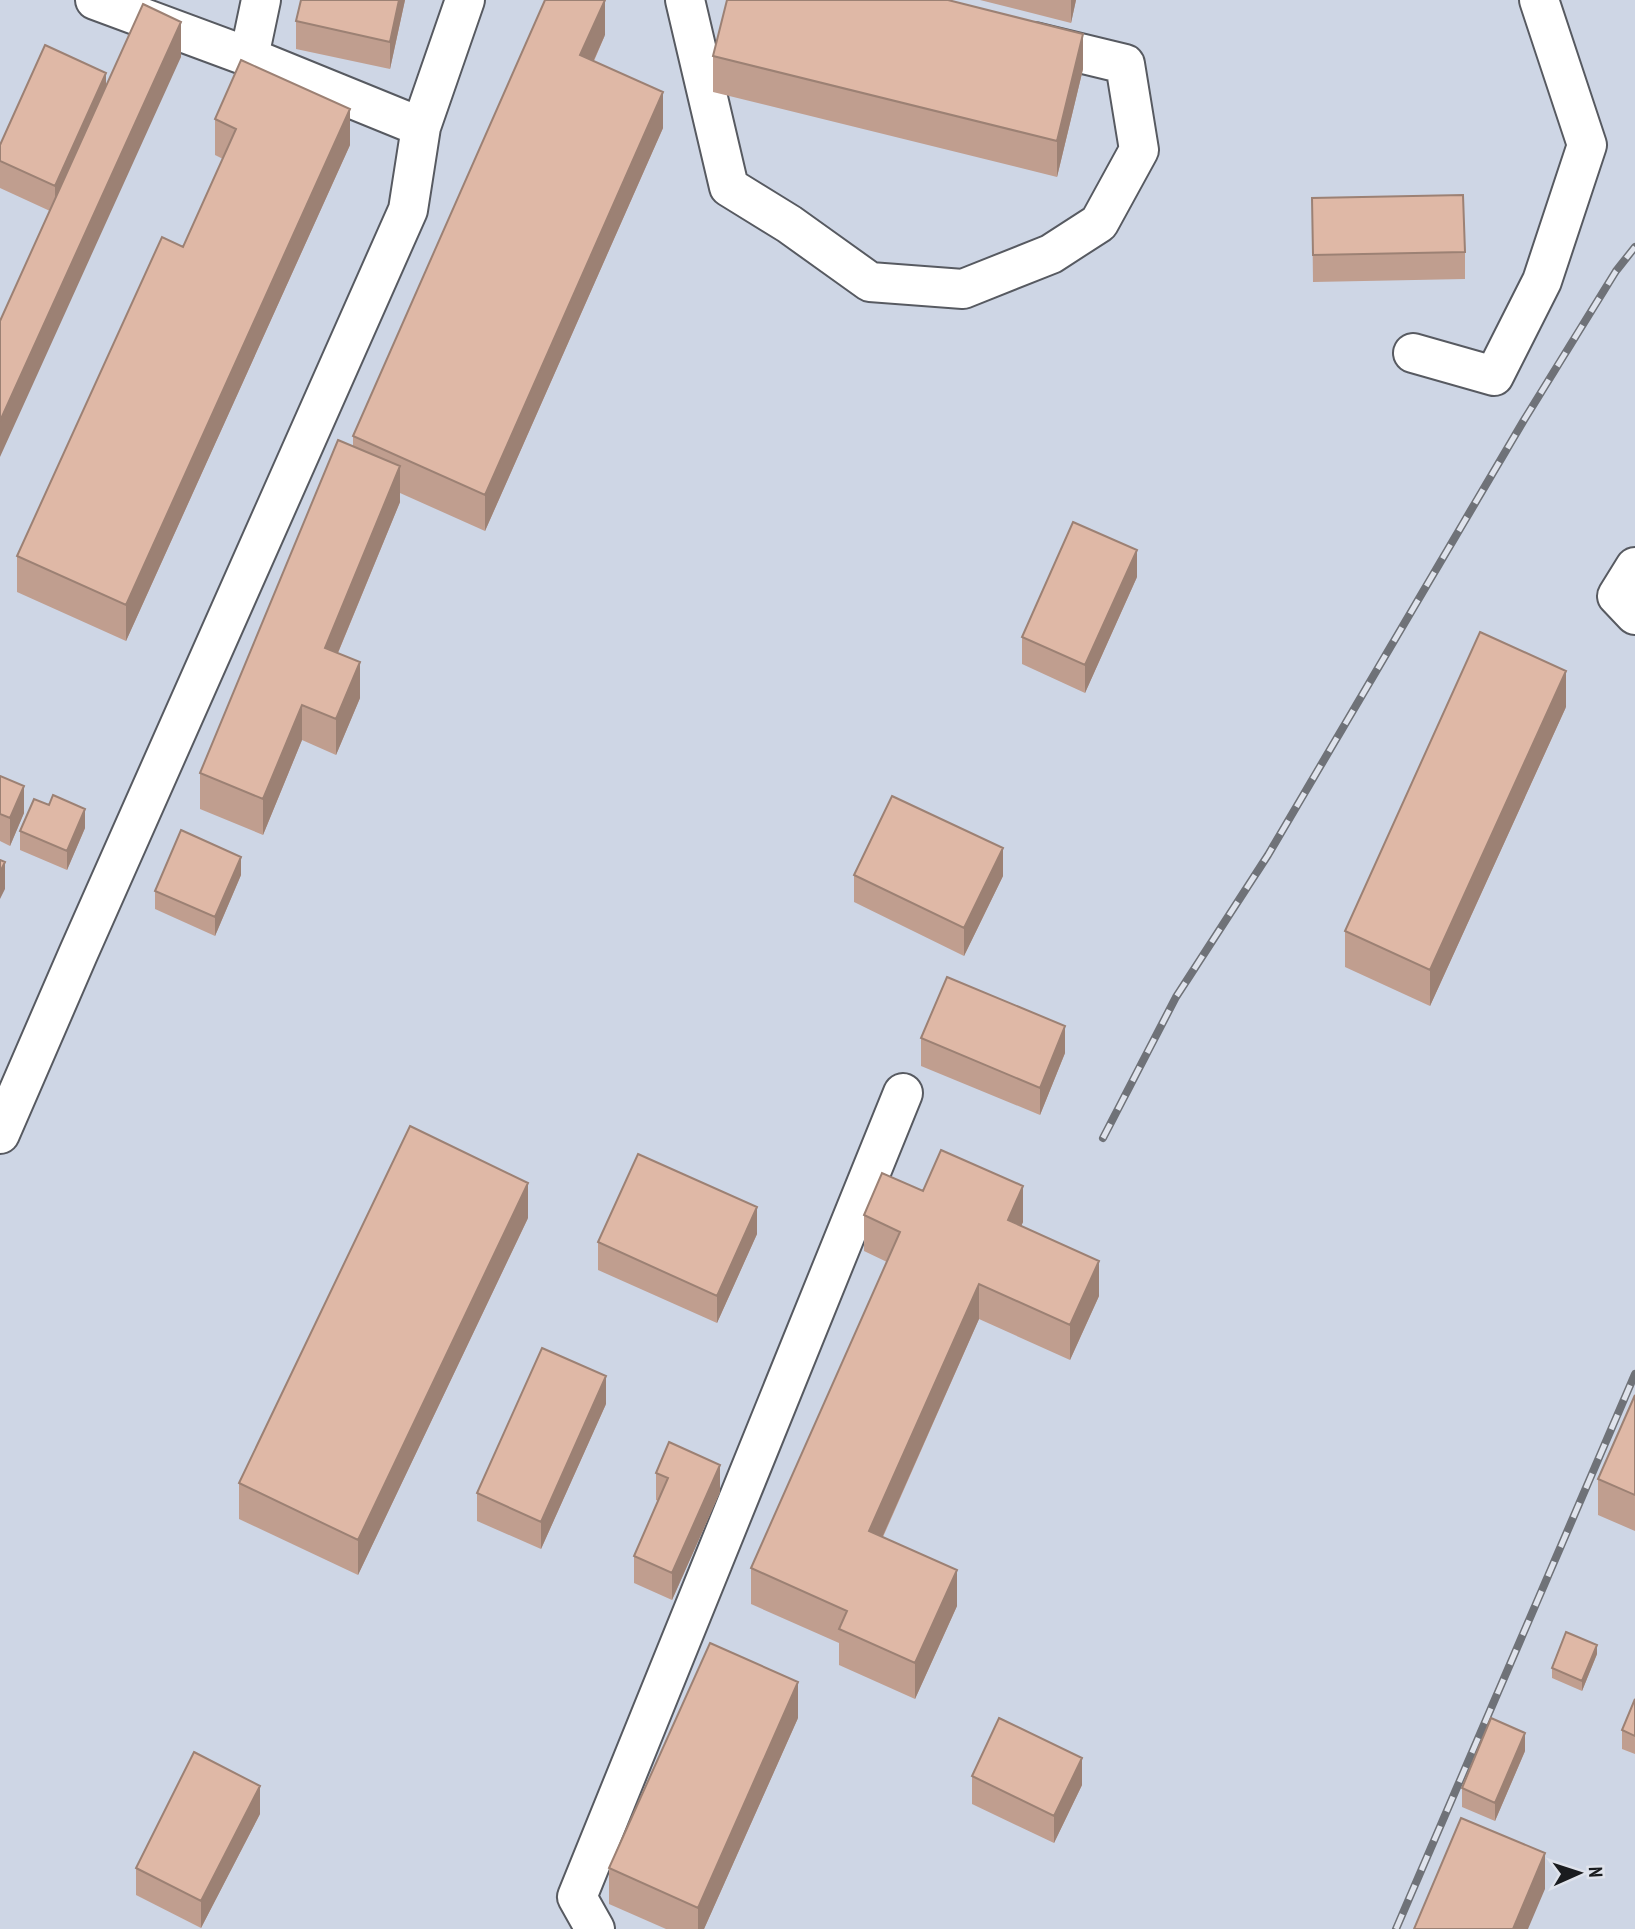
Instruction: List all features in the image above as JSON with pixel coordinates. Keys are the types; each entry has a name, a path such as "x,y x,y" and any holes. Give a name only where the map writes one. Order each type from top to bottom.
{"street":[{"path":"95,0 248,57 421,127"},
{"path":"248,57 261,0"},
{"path":"0,1134 14,1062 78,954 408,210 421,127 465,0"},
{"path":"685,0 729,187 789,224 870,282 963,289 1051,254 1099,223 1139,150 1125,64 1005,35"},
{"path":"1413,353 1494,376 1542,281 1587,145 1539,0"},
{"path":"1635,566 1618,596 1635,615"},
{"path":"595,1929 577,1898 903,1093"}],"shaded area":[{"path":"0,0 1635,0 1635,1929 0,1929"}],"building":[{"path":"301,0 399,0 390,42 296,21"},
{"path":"545,0 605,0 580,55 663,92 485,495 353,436"},
{"path":"727,0 948,0 1083,34 1057,141 713,56"},
{"path":"143,4 181,22 0,421 0,321"},
{"path":"45,45 106,73 55,186 0,161 0,145"},
{"path":"241,60 350,109 126,605 17,556 162,237 183,247 236,129 215,119"},
{"path":"1463,195 1465,252 1313,255 1312,198"},
{"path":"338,440 400,466 325,648 360,662 336,719 302,705 263,799 200,773"},
{"path":"1073,522 1137,550 1085,665 1022,637"},
{"path":"1480,632 1566,671 1430,970 1345,931"},
{"path":"0,776 24,786 10,818 0,814"},
{"path":"53,795 85,809 67,851 20,831 34,799 49,805"},
{"path":"892,796 1003,848 964,928 854,875"},
{"path":"181,830 241,857 215,917 155,891"},
{"path":"947,977 1065,1026 1040,1088 921,1038"},
{"path":"410,1126 528,1183 358,1540 239,1483"},
{"path":"941,1150 1023,1186 1008,1220 1099,1261 1070,1325 979,1284 869,1531 957,1570 915,1663 839,1629 847,1611 751,1568 900,1232 864,1215 882,1173 923,1191"},
{"path":"638,1154 757,1207 717,1296 598,1242"},
{"path":"542,1348 606,1376 541,1522 477,1493"},
{"path":"1635,1395 1635,1495 1598,1479"},
{"path":"669,1442 720,1465 672,1573 634,1556 668,1478 656,1473"},
{"path":"1566,1632 1597,1645 1582,1681 1552,1668"},
{"path":"710,1643 798,1682 698,1908 609,1868"},
{"path":"1635,1699 1635,1736 1622,1730"},
{"path":"999,1718 1082,1758 1054,1816 972,1776"},
{"path":"1491,1718 1525,1733 1495,1803 1462,1788"},
{"path":"194,1752 260,1786 201,1901 136,1868"},
{"path":"1461,1818 1545,1853 1513,1929 1414,1929"}],"railway":[{"path":"1103,1138 1176,997 1268,855 1524,420 1616,271 1635,247"},
{"path":"1396,1929 1635,1374"}]}
